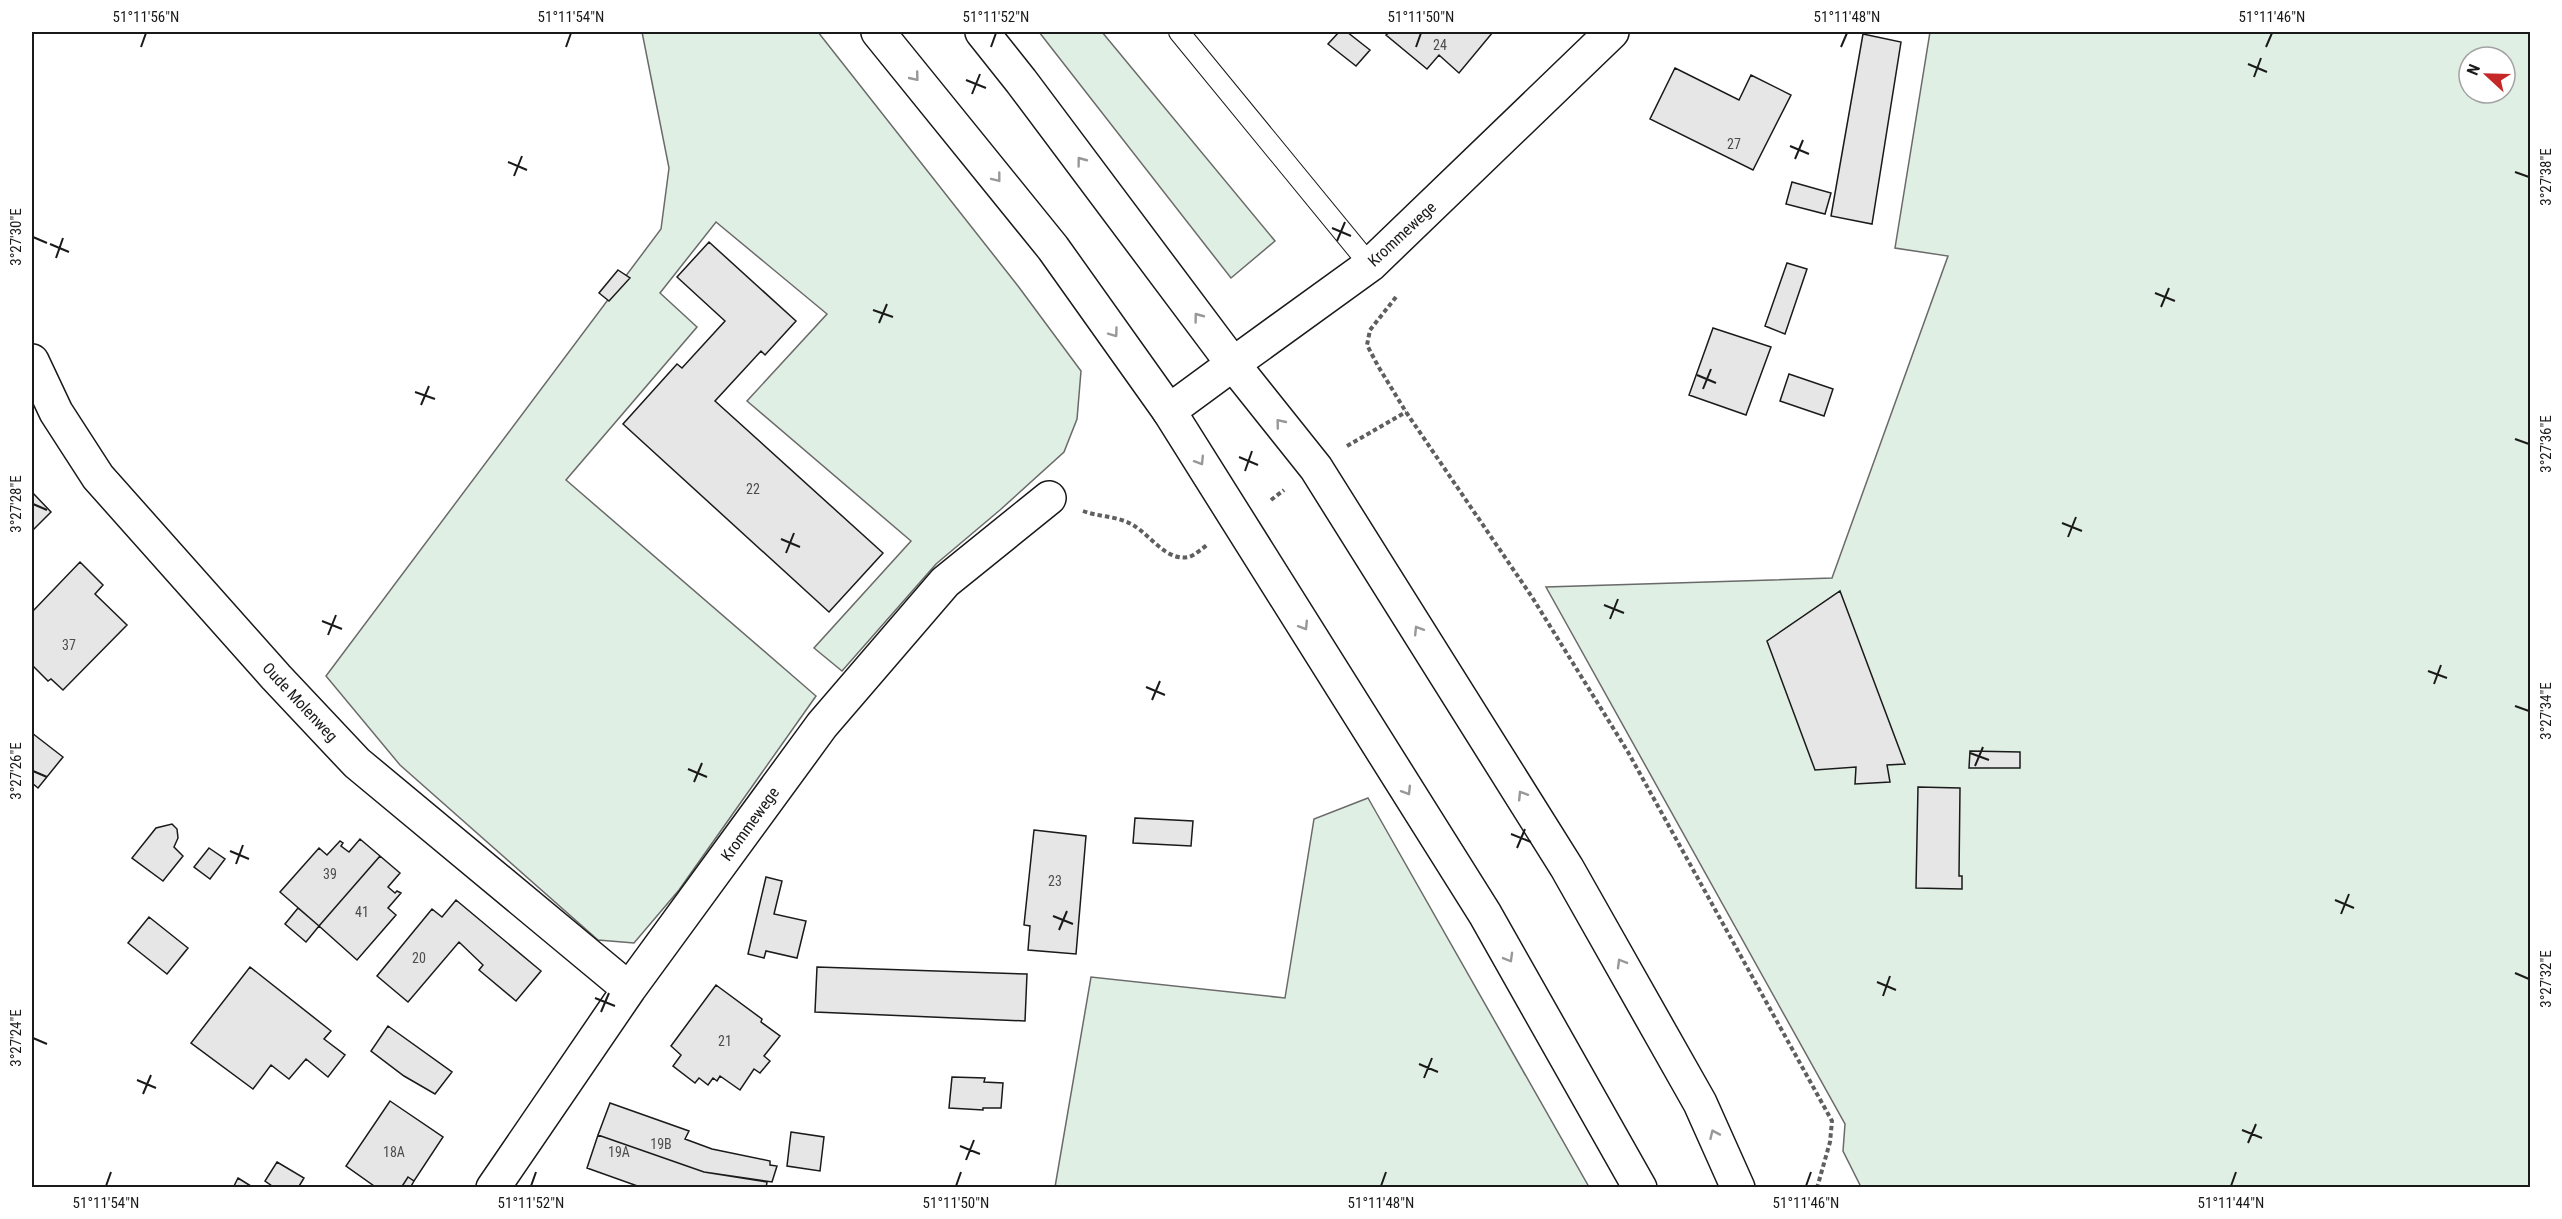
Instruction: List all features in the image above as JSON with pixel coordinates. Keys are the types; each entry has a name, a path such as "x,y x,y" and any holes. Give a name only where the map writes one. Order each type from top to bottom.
{"main road":[{"path":"878,32 1053,248 1169,411 1485,914 1640,1188"},
{"path":"982,32 1233,364 1316,468 1567,868 1700,1103 1738,1188"},
{"name":"Krommewege","path":"1169,411 1370,265 1612,32"},
{"name":"Oude Molenweg","path":"32,361 56,412 98,477 276,677 357,763 629,989"},
{"name":"Krommewege","path":"493,1188 629,989 830,716 945,582 1049,498"}],"lane":[{"path":"1179,32 1370,265"}],"path":[{"path":"1402,290 1370,330 1367,345 1406,412 1532,597 1628,752 1832,1121 1830,1142 1817,1188"},
{"path":"1049,498 1098,516 1115,518 1132,525 1174,556 1189,557 1351,444 1406,412"}],"green space":[{"path":"642,32 818,32 1018,286 1081,371 1077,419 1064,452 936,564 842,671 814,648 911,541 747,401 827,314 716,222 660,293 697,327 566,480 816,696 679,890 634,943 598,940 400,765 326,676 661,229 669,168"},
{"path":"1039,32 1102,32 1275,241 1231,278"},
{"path":"1930,32 2530,32 2530,1187 1861,1187 1843,1151 1845,1124 1546,587 1832,578 1948,256 1895,248"},
{"path":"1368,798 1589,1187 1055,1187 1091,977 1285,998 1314,819"}],"building":[{"path":"1339,32 1347,32 1370,50 1356,66 1328,44"},
{"path":"1390,32 1493,32 1459,73 1439,55 1427,69 1386,35"},
{"path":"1863,34 1901,42 1872,224 1831,216"},
{"path":"1675,68 1739,100 1751,75 1791,95 1753,170 1650,119"},
{"path":"1792,182 1831,193 1825,214 1786,204"},
{"path":"709,242 796,321 765,355 761,351 715,401 883,553 829,612 623,424 677,364 682,368 725,321 677,277"},
{"path":"1787,263 1807,269 1785,334 1765,326"},
{"path":"618,270 630,278 609,301 599,293"},
{"path":"1713,328 1771,347 1746,415 1689,395"},
{"path":"1789,374 1833,389 1824,416 1780,401"},
{"path":"32,492 51,512 32,531"},
{"path":"80,562 103,585 95,594 127,625 63,690 51,679 48,681 32,665 32,612"},
{"path":"1840,591 1905,764 1887,765 1890,782 1855,784 1856,767 1815,770 1767,641"},
{"path":"32,733 63,757 38,788 32,783"},
{"path":"1970,751 2020,752 2020,768 1969,768"},
{"path":"1918,787 1960,788 1959,876 1962,876 1962,889 1916,888"},
{"path":"1135,818 1193,821 1191,846 1133,843"},
{"path":"172,824 177,829 178,838 174,847 183,856 163,881 132,858 156,828"},
{"path":"1034,830 1086,836 1076,954 1028,950 1030,926 1024,925"},
{"path":"360,839 380,856 319,926 280,892 319,848 327,855 340,841 343,843 341,846 349,852"},
{"path":"209,848 225,859 210,879 194,867"},
{"path":"380,856 400,873 388,887 395,893 397,891 401,893 388,908 396,915 357,960 319,926"},
{"path":"766,877 782,881 774,914 806,921 797,958 766,951 764,958 748,954"},
{"path":"456,900 541,971 516,1001 479,970 483,965 459,942 408,1002 377,976 432,909 442,917"},
{"path":"298,908 319,926 306,942 285,924"},
{"path":"149,917 188,948 167,974 128,943"},
{"path":"250,967 331,1031 324,1039 345,1055 328,1077 306,1059 289,1079 271,1065 253,1089 191,1043"},
{"path":"817,967 1027,974 1025,1021 815,1012"},
{"path":"716,985 762,1019 761,1022 780,1036 764,1056 770,1061 760,1073 754,1069 740,1090 720,1076 717,1081 713,1078 708,1085 699,1078 695,1083 673,1066 681,1055 671,1046"},
{"path":"388,1026 452,1072 435,1094 404,1076 371,1051"},
{"path":"952,1077 985,1078 984,1082 1003,1083 1001,1108 983,1108 983,1110 949,1108"},
{"path":"390,1101 443,1137 414,1181 408,1177 401,1188 377,1188 346,1166"},
{"path":"610,1103 689,1131 685,1139 712,1149 770,1161 770,1165 777,1166 772,1182 704,1172 598,1135"},
{"path":"791,1132 824,1137 820,1171 787,1166"},
{"path":"598,1135 704,1172 767,1182 766,1188 643,1188 587,1168"},
{"path":"277,1162 304,1178 298,1188 275,1188 265,1181"},
{"path":"408,1177 414,1181 410,1188 401,1188"},
{"path":"238,1178 254,1188 233,1188"}]}
